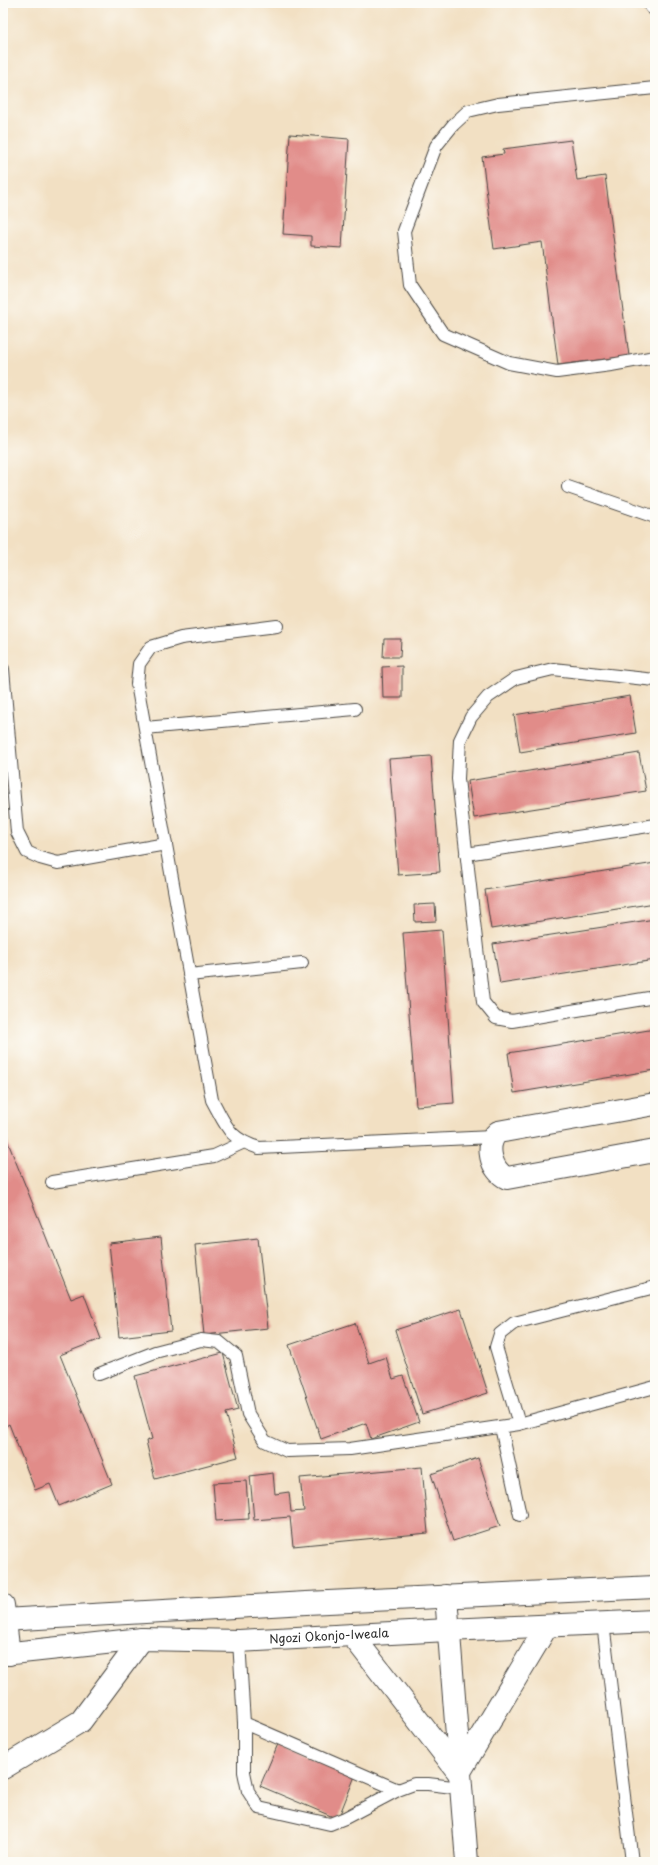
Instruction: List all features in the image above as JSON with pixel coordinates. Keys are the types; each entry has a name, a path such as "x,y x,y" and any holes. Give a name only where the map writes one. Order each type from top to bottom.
{"street":[{"path":"655,1104 498,1132 492,1137 490,1145 494,1167 499,1174 507,1178 655,1151"},
{"path":"6,1654 4,1615 655,1587"},
{"path":"446,1596 467,1862"},
{"name":"Ngozi Okonjo-Iweala","path":"6,1654 142,1639 239,1642 448,1630 655,1621"},
{"path":"460,1780 547,1626"},
{"path":"352,1635 460,1780"},
{"path":"3,1768 81,1721 142,1639"}],"lane":[{"path":"655,88 498,104 468,111 453,125 436,146 404,231 410,285 443,334 509,363 557,372 611,366 655,357"},
{"path":"568,486 645,515 655,517"},
{"path":"277,626 181,638 151,648 139,664 137,684 212,1100 231,1133 242,1143 259,1148 492,1137"},
{"path":"3,669 17,832 27,852 40,858 58,863 166,844"},
{"path":"655,680 554,669 516,678 488,697 471,717 460,740 458,779 483,1002 496,1018 512,1021 655,997"},
{"path":"145,728 355,708"},
{"path":"466,854 655,824"},
{"path":"189,975 302,963"},
{"path":"52,1182 214,1156 242,1143"},
{"path":"518,1424 496,1347 500,1334 514,1323 655,1287"},
{"path":"99,1374 161,1351 202,1340 219,1342 236,1356 248,1414 265,1441 287,1451 350,1450 501,1427 518,1424 655,1387"},
{"path":"501,1427 520,1516"},
{"path":"603,1623 632,1862"},
{"path":"239,1642 244,1723 244,1772 248,1791 259,1808 330,1824 345,1818 398,1790 414,1784 428,1784 460,1780"},
{"path":"244,1723 398,1790"}],"building":[{"path":"290,134 349,139 342,248 311,246 311,236 283,234"},
{"path":"571,140 577,180 605,176 629,356 558,365 542,242 494,249 482,157 504,154 503,149"},
{"path":"384,639 401,639 400,657 383,657"},
{"path":"402,666 402,698 383,698 382,667"},
{"path":"630,696 636,733 520,752 514,715"},
{"path":"639,753 646,791 474,818 468,781"},
{"path":"431,756 440,872 398,875 389,759"},
{"path":"655,863 655,903 491,929 485,890"},
{"path":"435,904 436,921 415,922 414,905"},
{"path":"655,919 655,960 500,984 493,944"},
{"path":"442,930 454,1103 416,1106 403,933"},
{"path":"655,1029 655,1070 514,1093 508,1053"},
{"path":"3,1130 71,1299 84,1294 101,1339 60,1355 112,1484 59,1506 50,1484 35,1490 9,1424 6,1426 3,1418"},
{"path":"161,1237 171,1331 119,1337 109,1243"},
{"path":"258,1238 268,1328 204,1335 195,1245"},
{"path":"461,1309 488,1393 422,1414 395,1330"},
{"path":"355,1323 369,1363 386,1357 393,1379 403,1376 419,1422 371,1439 366,1423 321,1439 289,1345"},
{"path":"223,1353 238,1410 226,1413 238,1457 155,1479 146,1441 152,1439 135,1376"},
{"path":"478,1458 500,1526 453,1541 431,1474"},
{"path":"422,1467 428,1533 293,1546 290,1517 254,1520 250,1476 273,1473 275,1494 289,1492 291,1512 304,1511 300,1478"},
{"path":"246,1481 249,1519 216,1521 213,1483"},
{"path":"278,1744 355,1776 338,1819 260,1786"}]}
